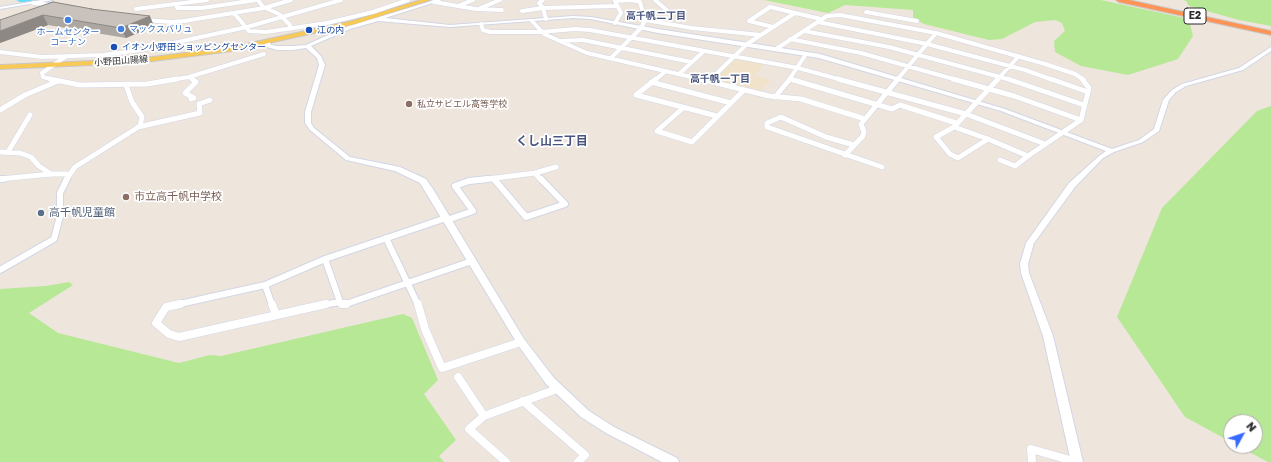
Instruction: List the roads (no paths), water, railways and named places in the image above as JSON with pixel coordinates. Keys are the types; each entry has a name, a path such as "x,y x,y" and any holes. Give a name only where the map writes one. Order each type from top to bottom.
{"highway":[{"name":"E2","path":"1119,0 1271,33"},
{"name":"E2","path":"1132,0 1271,30"}],"main road":[{"name":"小野田山陽線","path":"267,42 358,19 420,0"},
{"name":"小野田山陽線","path":"0,67 165,58 267,42 353,23 431,1"},
{"name":"小野田山陽線","path":"0,63 56,63"}],"street":[{"path":"0,8 51,0"},
{"path":"136,9 207,0"},
{"path":"177,4 177,8 202,8 257,0 263,7 279,14 290,25 290,29"},
{"path":"141,19 178,22 234,13 291,0"},
{"path":"0,52 42,57 103,55 156,48 247,27 341,0"},
{"path":"234,13 249,31 266,32 346,18 408,0"},
{"path":"266,32 264,35 269,46 277,48 307,46 348,28 431,1 440,0"},
{"path":"457,6 473,0"},
{"path":"476,9 500,0"},
{"path":"542,0 539,3 543,8 546,19"},
{"path":"611,58 641,28 645,20 640,2 632,0 615,0 621,14 615,23"},
{"path":"655,0 669,12"},
{"path":"431,1 476,9 502,10"},
{"path":"33,3 53,6"},
{"path":"522,11 543,8 617,6"},
{"path":"773,27 749,21 770,7 927,44 1010,66 1088,92"},
{"path":"866,12 917,21"},
{"path":"709,81 747,44 795,13"},
{"path":"776,49 820,20 827,16 834,15 936,33 1019,56 1075,74 1088,84 1089,88 1080,120 1015,166 1000,160"},
{"path":"888,24 891,16"},
{"path":"377,19 439,26 581,17 806,54 831,59 977,102 1064,132 1112,151"},
{"path":"645,20 692,28 761,35"},
{"path":"532,21 541,32 550,38 562,41 587,53 775,97 801,99 865,118"},
{"path":"481,24 483,30 490,32 541,32 582,29 798,68 886,93 920,100 966,114 1045,144"},
{"path":"804,31 875,44 918,55 1000,77 1084,106"},
{"path":"845,155 862,136 864,132 861,124 865,118 936,33"},
{"path":"790,39 861,53 909,66 1014,96 1080,120"},
{"path":"562,41 583,40 691,62"},
{"path":"307,46 319,56 322,64 308,112 308,123 312,129 348,159 397,169 423,181 521,342 557,388 585,414 610,430 673,462"},
{"path":"1032,462 1031,449 1077,462 1048,336 1029,286 1024,264 1030,243 1072,185 1101,157 1112,151 1141,141 1157,130 1166,100 1170,95 1179,88 1241,69 1271,49"},
{"path":"679,74 704,51"},
{"path":"67,56 42,73 42,75 48,79 80,85 126,85 168,81 189,77 264,54"},
{"path":"775,97 798,68 806,54"},
{"path":"988,139 958,158 950,154 936,137 955,125 1019,56"},
{"path":"666,71 636,95 717,116"},
{"path":"189,77 196,82 185,93 194,98 191,99"},
{"path":"790,79 892,110 900,105 955,125 1028,156"},
{"path":"0,110 25,95 58,81"},
{"path":"651,82 730,103"},
{"path":"126,85 132,102 142,117 142,122 138,127"},
{"path":"683,108 657,131 692,142 744,90"},
{"path":"0,270 54,239 60,216 60,192 69,174 83,161 138,127 200,113 199,104 210,100"},
{"path":"8,152 30,114"},
{"path":"854,146 826,137 781,117 767,123 767,127 882,168"},
{"path":"0,152 8,152 31,157 39,166 51,174"},
{"path":"472,261 343,305 340,302 179,337 169,334 156,323 166,307 266,285 325,259 473,211 455,186 469,181 535,173 556,167"},
{"path":"493,178 526,217 565,204 535,173"},
{"path":"0,179 51,174 69,174"},
{"path":"386,238 418,307 425,329 442,368 521,342"},
{"path":"325,259 340,302"},
{"path":"266,285 276,315"},
{"path":"458,377 484,416"},
{"path":"506,462 469,429 484,416 557,388"},
{"path":"523,401 585,455 578,462"}],"waterway":[{"path":"20,0 51,4"}],"place":[{"name":"ホームセンター コーナン","path":"68,20"},
{"name":"マックスバリュ","path":"121,29"},
{"name":"江の内","path":"309,30"},
{"name":"イオン小野田ショッピングセンター","path":"114,47"},
{"name":"私立サビエル高等学校","path":"409,104"},
{"name":"市立高千帆中学校","path":"126,197"},
{"name":"高千帆児童館","path":"41,213"}],"district":[{"name":"高千帆二丁目","path":"656,16"},
{"name":"高千帆一丁目","path":"720,79"},
{"name":"くし山三丁目","path":"552,141"}]}
